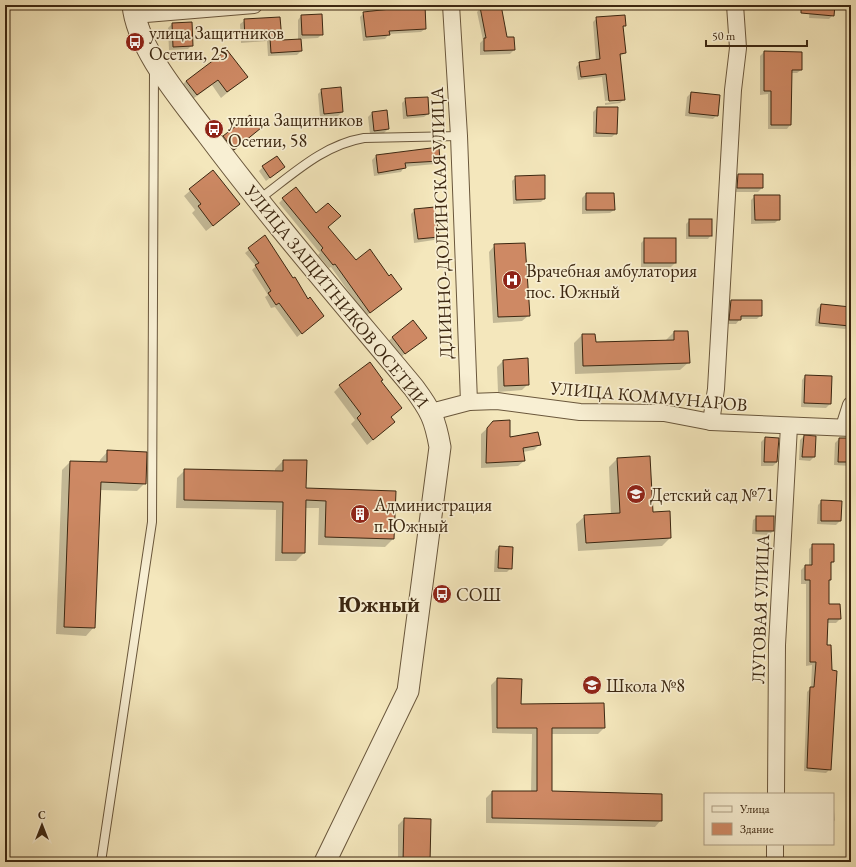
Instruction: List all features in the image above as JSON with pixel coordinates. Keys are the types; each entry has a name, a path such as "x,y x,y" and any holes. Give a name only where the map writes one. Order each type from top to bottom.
{"street":[{"path":"133,10 254,5"},
{"name":"ДЛИННО-ДОЛИНСКАЯ УЛИЦА","path":"451,5 459,136 469,402"},
{"path":"711,422 716,389 733,90 738,48 735,5"},
{"name":"УЛИЦА ЗАЩИТНИКОВ ОСЕТИИ","path":"133,10 154,62 257,201 414,388 431,412 440,447 408,691 325,862"},
{"name":"УЛИЦА КОММУНАРОВ","path":"469,402 497,401 580,412 664,413 711,422 848,428"},
{"path":"431,412 469,402"},
{"path":"848,428 851,405"},
{"name":"ЛУГОВАЯ УЛИЦА","path":"776,793 777,645 789,426"},
{"path":"775,845 775,862"}],"lane":[{"path":"101,862 152,522 154,62"},
{"path":"257,201 320,154 349,140 364,138 459,136"}],"building":[{"path":"425,5 426,29 389,31 390,35 366,37 363,12 400,8 400,6"},
{"path":"501,5 507,37 514,37 515,50 484,51 484,38 486,38 480,7"},
{"path":"801,5 835,5 834,16 801,13"},
{"path":"322,14 323,35 302,35 301,15"},
{"path":"625,15 626,26 623,26 626,53 620,54 625,100 609,101 606,74 581,77 579,62 600,59 596,17"},
{"path":"280,17 282,40 301,39 302,51 271,53 270,38 245,39 244,19"},
{"path":"192,22 193,46 173,47 172,23"},
{"path":"227,50 248,77 227,92 218,80 197,95 186,81"},
{"path":"764,51 802,52 802,70 792,70 791,125 771,125 771,91 764,91"},
{"path":"341,87 343,112 324,114 321,89"},
{"path":"691,92 720,95 718,116 689,113"},
{"path":"428,97 429,114 407,116 405,98"},
{"path":"597,107 618,107 617,134 596,133"},
{"path":"387,110 389,129 374,131 372,112"},
{"path":"250,115 261,128 234,150 223,136"},
{"path":"439,147 440,161 405,163 406,168 378,173 376,155"},
{"path":"277,156 285,167 270,178 262,166"},
{"path":"213,170 240,204 213,226 198,206 201,204 189,189"},
{"path":"738,174 763,174 763,188 737,188"},
{"path":"545,175 545,199 516,200 515,176"},
{"path":"296,187 316,213 328,203 341,216 328,227 356,260 370,249 389,276 391,274 402,289 370,313 335,264 333,265 321,250 323,248 282,198"},
{"path":"586,193 614,193 615,210 586,210"},
{"path":"754,195 780,195 780,220 755,220"},
{"path":"435,207 439,237 418,239 414,209"},
{"path":"689,219 712,219 712,236 689,236"},
{"path":"265,235 293,278 295,277 308,299 310,297 324,316 302,334 279,303 276,305 268,293 271,291 255,265 259,263 248,248"},
{"path":"644,238 676,238 676,263 644,263"},
{"name":"Врачебная амбулатория пос. Южный","path":"525,243 530,316 498,317 494,244"},
{"path":"731,300 762,300 762,316 741,316 741,320 729,320"},
{"path":"821,304 851,307 850,326 819,323"},
{"path":"413,320 427,338 405,354 392,337"},
{"path":"674,331 688,331 690,363 583,366 582,334 595,334 596,342 674,340"},
{"path":"528,358 529,385 504,386 503,360"},
{"path":"370,362 383,380 381,381 402,408 391,417 395,422 373,440 357,418 361,414 339,385"},
{"path":"805,375 832,376 831,404 804,403"},
{"path":"510,420 510,437 538,432 541,445 523,448 525,461 486,463 487,428 493,421"},
{"path":"804,435 816,436 815,457 802,457"},
{"path":"765,437 779,438 777,462 764,462"},
{"path":"839,438 851,438 851,462 838,462"},
{"path":"107,450 147,452 146,484 101,482 95,628 64,627 70,461 107,462"},
{"path":"650,456 653,512 670,511 671,538 586,543 584,515 620,513 617,458"},
{"path":"283,460 307,460 306,488 396,491 394,539 325,537 326,501 306,500 305,553 282,553 283,502 184,500 184,469 283,471"},
{"path":"821,500 842,501 841,521 821,521"},
{"path":"756,516 774,516 774,531 756,531"},
{"path":"812,544 834,544 834,562 831,562 831,580 829,580 829,604 840,604 841,619 828,619 827,645 831,645 832,670 837,671 831,770 807,768 810,687 814,687 816,662 810,662 810,580 805,580 805,565 812,565"},
{"path":"499,546 513,547 512,569 498,568"},
{"path":"497,678 522,679 521,704 604,703 605,728 552,728 552,791 662,794 662,821 492,818 492,791 537,791 537,728 497,728"},
{"path":"404,818 431,819 430,862 403,862"}],"place":[{"name":"улица Защитников Осетии, 25","path":"135,42"},
{"name":"улица Защитников Осетии, 58","path":"214,129"},
{"name":"Врачебная амбулатория пос. Южный","path":"512,280"},
{"name":"Детский сад №71","path":"636,494"},
{"name":"Администрация п.Южный","path":"360,514"},
{"name":"СОШ","path":"442,594"},
{"name":"Школа №8","path":"592,685"}],"district":[{"name":"Южный","path":"379,604"}]}
